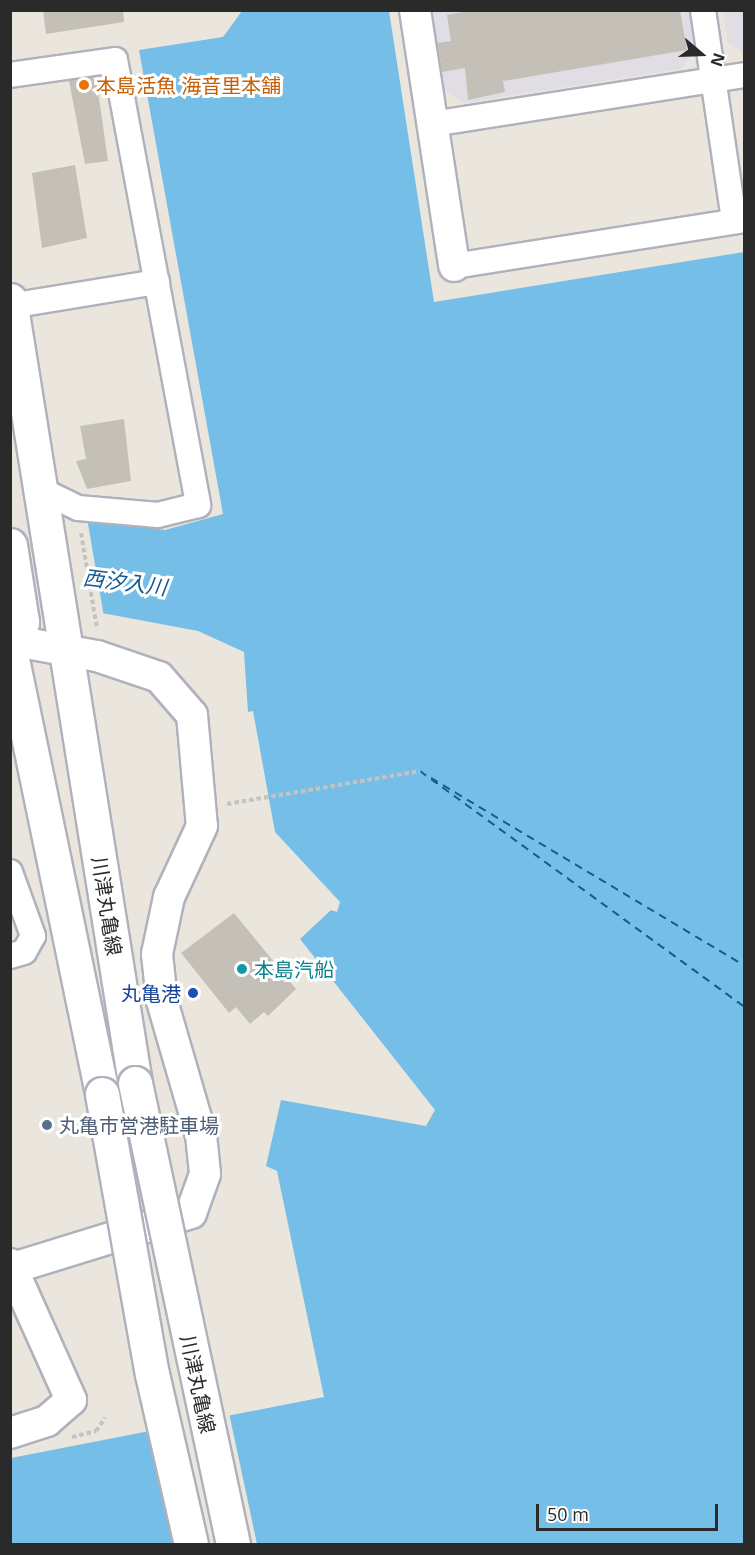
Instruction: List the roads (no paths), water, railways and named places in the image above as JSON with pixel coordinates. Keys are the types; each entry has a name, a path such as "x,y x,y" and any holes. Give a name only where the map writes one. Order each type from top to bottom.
{"main road":[{"name":"川津丸亀線","path":"11,305 135,1083 233,1545"},
{"name":"川津丸亀線","path":"10,545 13,637 102,1094 152,1374 191,1545"}],"street":[{"path":"415,10 454,266 739,221 713,80 703,10"},
{"path":"10,75 115,60 198,505 158,515 42,503"},
{"path":"432,124 744,75"},
{"path":"11,305 157,282"},
{"path":"10,1433 47,1421 71,1400 11,1266 191,1213 205,1174 201,1135 173,1052 157,954 169,897 197,841 203,808 192,715 173,688 138,669 13,637"},
{"path":"10,872 33,936 24,952 10,956"}],"water":[{"name":"西汐入川","path":"242,11 389,11 434,302 744,252 744,1544 11,1544 11,1458 324,1397 277,1171 266,1166 281,1100 426,1126 435,1110 300,939 331,910 337,912 340,902 275,832 253,711 248,712 244,652 198,631 11,596 10,506 165,530 223,514 139,50 223,37"}],"place":[{"name":"本島活魚 海音里本舗","path":"84,85"},
{"name":"本島汽船","path":"242,969"},
{"name":"丸亀港","path":"193,993"},
{"name":"丸亀市営港駐車場","path":"47,1125"}]}
